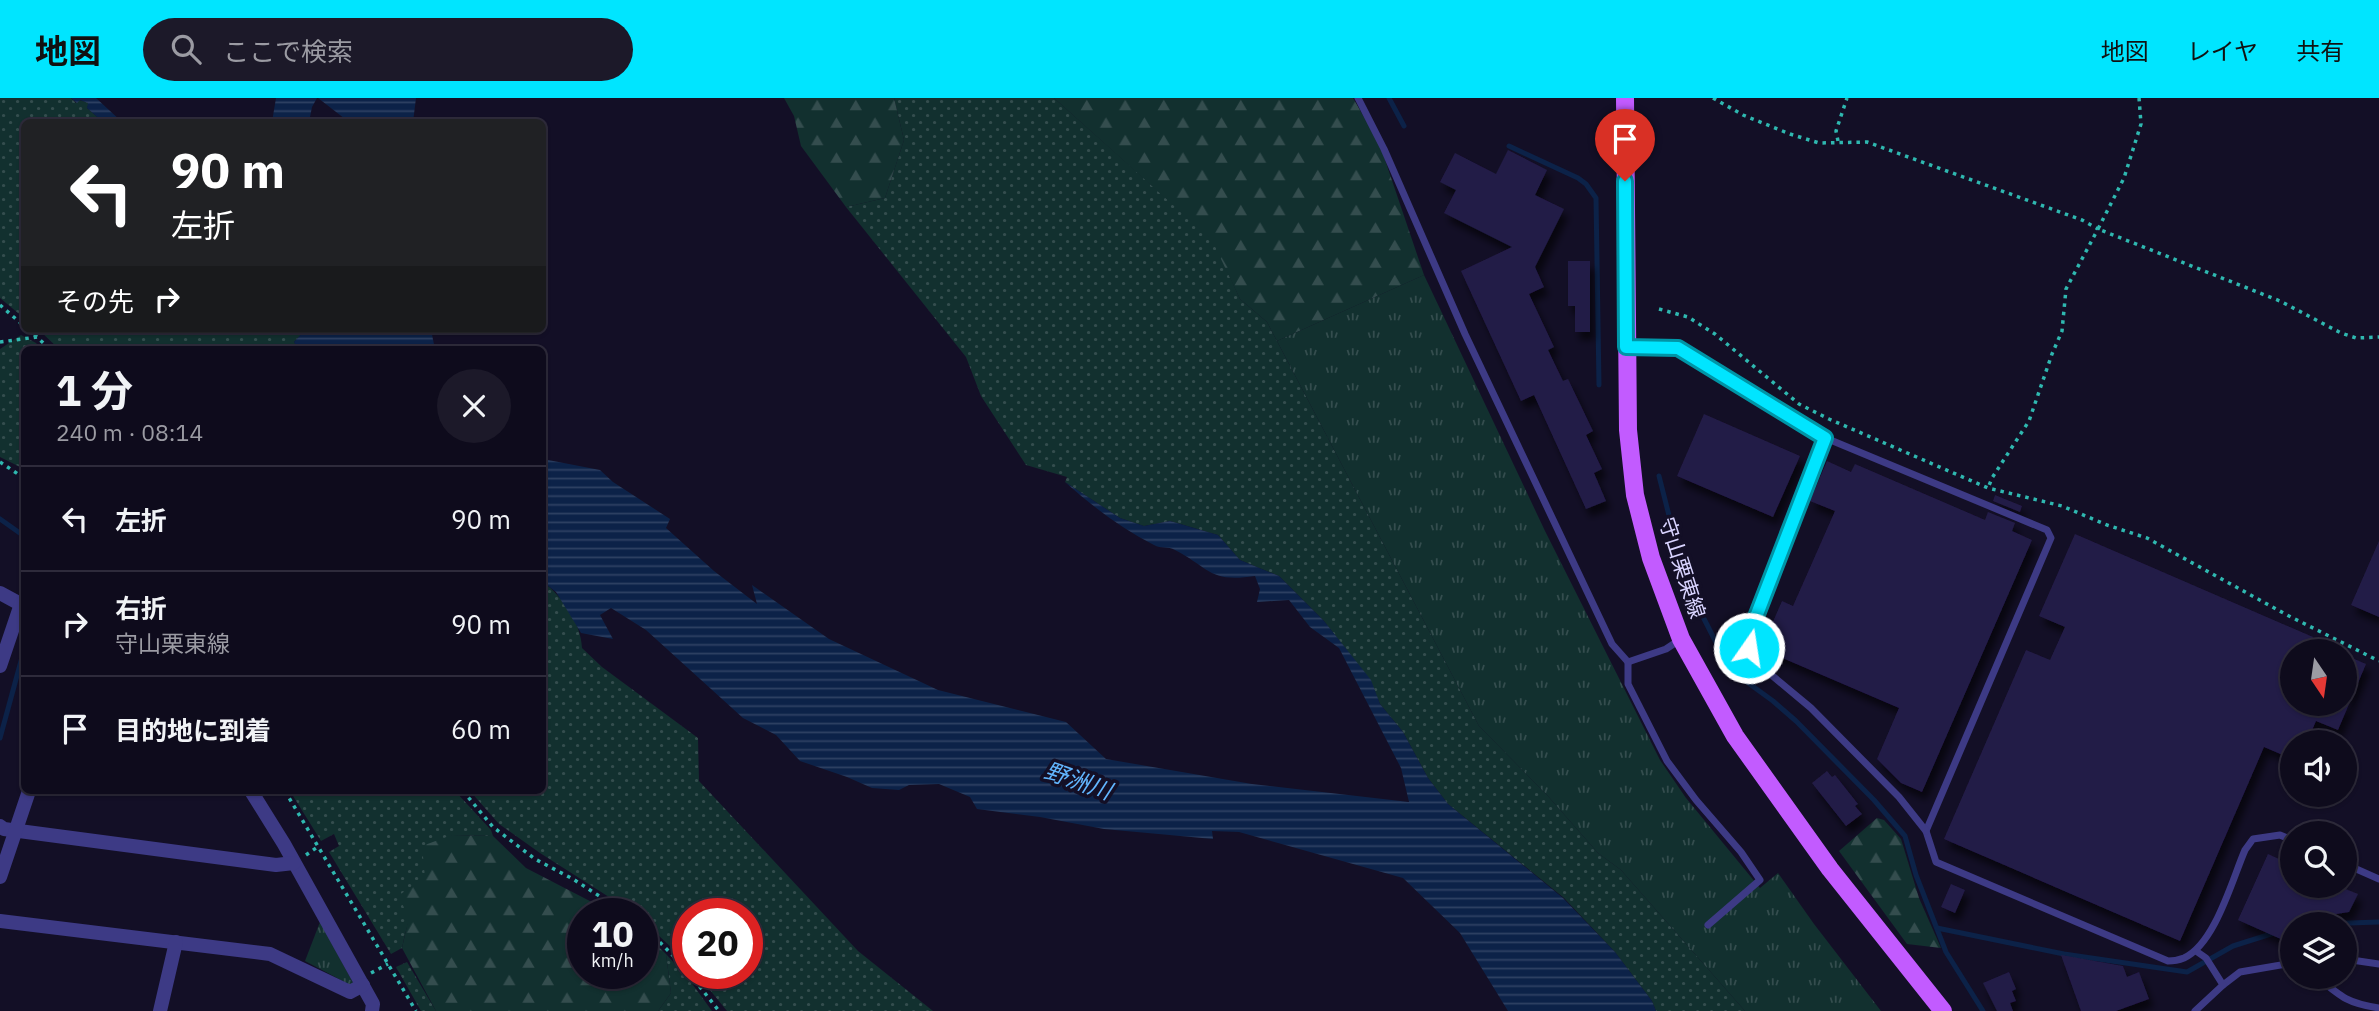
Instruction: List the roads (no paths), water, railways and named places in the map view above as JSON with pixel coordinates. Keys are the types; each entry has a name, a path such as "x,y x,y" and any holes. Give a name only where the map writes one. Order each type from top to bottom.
{"main road":[{"name":"守山栗東線","path":"1625,98 1628,430 1636,495 1651,558 1681,639 1735,736 1830,869 1942,1011"}],"street":[{"path":"0,593 21,604"},
{"path":"0,666 21,610"},
{"path":"0,877 28,794"},
{"path":"253,794 363,985 373,1004 372,1011"},
{"path":"0,827 276,865 295,863"},
{"path":"0,921 270,954 350,992 363,985"},
{"path":"160,1011 176,942"}],"lane":[{"path":"1358,98 1384,149 1465,334 1567,553 1612,644 1628,662 1628,684 1667,761 1696,800 1741,852 1760,880 1708,925"},
{"path":"1626,347 1678,348 1825,438 2047,530 2051,538 1926,831"},
{"path":"1825,438 1749,635 1749,648 1763,668 1811,708 1899,797 1926,831 1937,862 2168,961 2182,959 2196,951 2210,933 2245,850 2253,839 2280,835"},
{"path":"1628,662 1666,649 1681,639"},
{"path":"2357,869 2379,879"},
{"path":"2196,951 2207,961 2223,985"},
{"path":"2357,961 2379,964"},
{"path":"2195,1011 2240,972 2280,965"},
{"path":"2332,989 2344,999 2379,1008"}],"water":[{"path":"71,98 96,98 119,119 100,119 87,108 88,103 80,100 77,103"},
{"path":"276,98 317,98 310,119 272,119"},
{"path":"318,98 416,98 413,119 345,119"},
{"path":"302,333 432,333 434,346 296,346 294,342"},
{"name":"野洲川","path":"546,460 600,470 613,482 670,519 666,528 714,571 757,604 752,585 829,639 938,690 1066,722 1106,759 1252,784 1409,802 1401,768 1339,648 1310,627 1289,600 1257,602 1260,589 1255,576 1219,576 1175,550 1154,545 1108,516 1065,482 1120,518 1144,526 1170,521 1218,535 1240,560 1279,576 1324,621 1371,680 1380,704 1403,732 1428,778 1448,804 1563,898 1615,952 1652,1001 1656,1011 1508,1011 1460,933 1403,878 1239,832 1212,831 1213,839 1104,829 977,809 970,797 939,784 909,785 899,790 872,788 800,761 776,735 743,718 646,630 611,608 600,615 613,639 581,633 556,592 546,584"}],"waterway":[{"path":"1389,98 1404,126"},
{"path":"1509,146 1578,178 1596,198 1599,385"},
{"path":"1659,476 1679,555 1698,607 1726,662 1740,677 1796,721 1874,800 1905,836 1916,875 1946,952 1983,1011"},
{"path":"0,519 21,534"},
{"path":"0,738 21,661"},
{"path":"2357,923 2379,922"},
{"path":"1937,928 2064,954 2187,972 2233,946 2274,933"}]}
